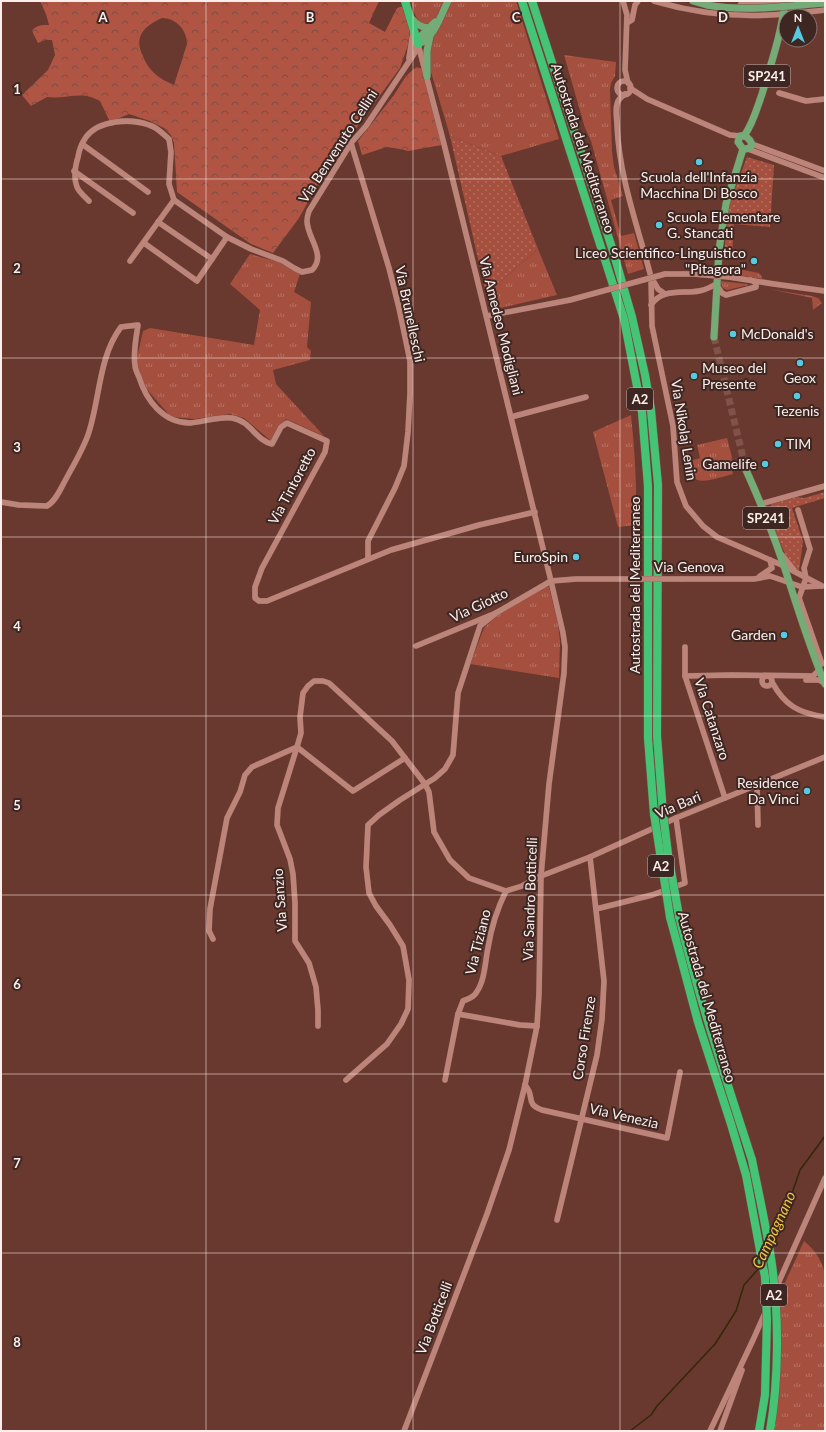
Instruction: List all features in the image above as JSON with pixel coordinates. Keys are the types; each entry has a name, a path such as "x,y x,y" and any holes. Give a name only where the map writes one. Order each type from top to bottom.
{"highway":[{"path":"405,1 418,44"},
{"name":"Autostrada del Mediterraneo","path":"522,1 624,319 642,412 648,486 648,738 654,814 670,918 696,1015 746,1175 765,1277 767,1312 765,1395 759,1431"},
{"name":"Autostrada del Mediterraneo","path":"532,1 614,251 632,317 649,396 658,485 656,736 663,813 668,854 679,916 707,1019 752,1160 772,1266 777,1324 774,1395 770,1431"}],"main road":[{"path":"418,44 424,42 430,36 448,1"},
{"path":"693,1 707,5 749,9 825,3"},
{"path":"410,16 416,24 430,28"},
{"path":"418,44 421,36 439,20"},
{"path":"427,76 427,51 430,36"},
{"name":"SP241","path":"740,138 750,127 778,39"},
{"path":"740,138 748,147"},
{"path":"714,337 719,250 726,204 750,140 740,138"},
{"name":"SP241","path":"746,470 761,504 784,566 788,584 821,666 825,684"}],"street":[{"path":"617,103 621,97 629,92 629,85 625,70 626,11 623,1"},
{"path":"626,23 632,20 635,5 638,1"},
{"path":"654,1 683,8 733,14 778,14"},
{"path":"733,14 742,4 810,1"},
{"name":"Via Benvenuto Cellini","path":"408,60 414,31"},
{"name":"Via Benvenuto Cellini","path":"174,200 227,237 251,249 283,261 302,272 312,270 318,262 318,255 308,228 307,221 309,211 351,143 366,126 418,44"},
{"name":"Via Amedeo Modigliani","path":"418,44 487,316 551,581"},
{"path":"408,60 422,58"},
{"path":"625,70 618,86 617,103 618,147 622,171 651,277 658,289 665,294"},
{"path":"620,82 624,81 647,99"},
{"path":"618,90 620,93 647,99 740,138"},
{"path":"779,93 806,101 825,99"},
{"path":"89,201 77,188 74,171 82,144 86,137 93,131 112,123 126,120 136,121 151,125 169,139 171,152 169,184 174,200 130,261"},
{"name":"Via Brunelleschi","path":"351,143 389,268 410,361 410,393 404,466 395,488 368,541 368,560"},
{"path":"82,144 148,192"},
{"path":"748,147 825,171"},
{"path":"748,147 825,178"},
{"path":"74,171 133,213"},
{"path":"158,222 212,259"},
{"path":"144,243 197,281 227,237"},
{"path":"487,316 570,300 665,274 694,274 729,277 825,291"},
{"name":"Via Nikolaj Lenin","path":"651,277 652,326 673,426 677,482 686,506 703,526 717,537 784,566"},
{"path":"751,280 757,284 754,288"},
{"path":"651,305 655,299 670,292 700,291 716,284 722,294 726,295 774,284"},
{"name":"Via Tintoretto","path":"1,502 19,505 47,506 51,504 60,490 89,433 102,372 113,338 122,327 138,325 135,342 135,365 143,389 156,409 174,420 189,423 220,418 232,418 244,421 264,442 272,444 281,427 287,423 327,442 325,452 262,568 255,587 255,598 259,601 267,601 391,550 479,525 535,512"},
{"path":"511,417 586,397"},
{"path":"761,504 825,486"},
{"path":"770,679 813,676 821,666 799,600 806,578 804,568 810,545 798,510"},
{"path":"778,550 796,572"},
{"path":"754,579 772,568 770,560"},
{"path":"784,566 824,586"},
{"name":"Via Genova","path":"551,581 576,579 754,579 770,576 788,584 802,587"},
{"name":"Via Giotto","path":"416,646 496,613 551,581"},
{"name":"Via Sandro Botticelli","path":"486,1214 509,1150 525,1086 537,1026 541,876 549,784 564,673 565,647 551,581"},
{"path":"802,587 824,586"},
{"path":"346,1080 388,1044 401,1024 408,1009 409,980 403,946 368,893 366,867 368,825 379,815 435,778 445,769 453,755 458,693 460,686 480,626 496,613"},
{"name":"Via Catanzaro","path":"685,647 685,676 725,798"},
{"path":"685,676 732,674 770,679 819,680 825,684"},
{"path":"770,679 783,700 794,708 802,712 825,717"},
{"name":"Via Sanzio","path":"318,1026 318,1010 314,980 309,963 295,941 293,874 290,859 278,825 278,808 301,733 300,717 303,694 308,686 314,681 329,683 369,719 392,741 425,784 429,792 434,832 450,860 469,878 506,891"},
{"path":"213,939 209,931 210,909 227,818 240,792 245,775 252,767 297,748 353,791 405,758"},
{"name":"Via Bari","path":"541,876 590,857 676,818 825,757"},
{"path":"757,785 758,825"},
{"path":"596,909 652,895 686,883 676,818"},
{"name":"Corso Firenze","path":"557,1220 597,1055 602,1019 604,982 590,857"},
{"path":"506,891 522,886 541,876"},
{"name":"Via Tiziano","path":"445,1080 458,1014 463,1001 474,996 481,983 488,946 498,910 506,891"},
{"path":"458,1014 520,1025 537,1026"},
{"name":"Via Venezia","path":"525,1086 531,1093 531,1104 534,1107 667,1138 680,1072"},
{"path":"710,1431 753,1340 825,1178"},
{"name":"Via Botticelli","path":"404,1431 486,1214"},
{"path":"720,1431 753,1340"}],"green space":[{"path":"40,1 379,1 369,23 385,32 397,8 404,6 410,30 408,45 400,68 354,131 338,148 299,218 273,253 251,244 177,192 174,143 171,135 164,128 150,121 129,114 110,122 100,101 87,96 47,97 31,106 22,95 48,70 55,55 52,40 45,40 38,43 32,31 37,26 49,25","holes":["162,18 172,20 180,26 185,34 187,44 174,85 160,78 150,69 140,49 139,43 145,29"]},
{"path":"411,1 446,1 438,18 430,25 422,23 416,17"},
{"path":"450,1 516,1 559,139 501,156 450,136 431,72 429,56 431,41"},
{"path":"564,55 616,62 615,76 611,83 610,90 612,151 614,167 623,196 611,200 621,236 634,233 644,269 628,274 591,141 585,128"},
{"path":"417,67 422,69 442,145 408,151 387,147 362,155 358,141 394,95 406,76"},
{"path":"450,136 501,156 538,249 486,294"},
{"path":"747,157 774,165 770,227 734,224 732,256 724,254 729,205"},
{"path":"538,249 557,295 492,310 490,309 486,294"},
{"path":"250,254 282,263 300,274 294,292 311,302 307,347 311,351 310,360 273,370 276,384 324,436 286,419 271,441 244,418 230,414 195,419 171,417 143,385 136,362 143,331 150,328 254,345 260,310 230,284"},
{"path":"727,267 759,273 762,279 723,273"},
{"path":"720,281 749,285 727,290 723,288"},
{"path":"769,289 812,296 818,298 822,303 813,310 812,298"},
{"path":"631,415 634,443 636,525 618,527 593,432"},
{"path":"727,438 732,457 731,468 733,474 706,481 696,480 693,477 689,465 687,465 684,453 688,452 690,461 700,458 697,445"},
{"path":"825,492 825,498 792,508 803,541 799,571 796,570 786,556 771,522 771,504 797,497 804,498"},
{"path":"546,586 549,587 558,624 560,641 559,678 470,664 484,628 496,616"},
{"path":"804,1241 818,1256 825,1274 825,1431 772,1431 777,1300"}],"waterway":[{"name":"Campagnano","path":"772,1242 787,1208 800,1170 825,1136"},
{"name":"Campagnano","path":"630,1431 651,1415 657,1406 715,1344 736,1311 744,1285 760,1267"}],"tunnel":[{"path":"714,337 746,470"}],"place":[{"name":"Scuola dell'Infanzia Macchina Di Bosco","path":"699,162"},
{"name":"Scuola Elementare G. Stancati","path":"659,225"},
{"name":"Liceo Scientifico-Linguistico \"Pitagora\"","path":"754,261"},
{"name":"McDonald's","path":"733,334"},
{"name":"Geox","path":"800,363"},
{"name":"Museo del Presente","path":"694,376"},
{"name":"Tezenis","path":"797,396"},
{"name":"TIM","path":"778,444"},
{"name":"Gamelife","path":"765,464"},
{"name":"EuroSpin","path":"576,557"},
{"name":"Garden","path":"784,635"},
{"name":"Residence Da Vinci","path":"807,791"}]}
